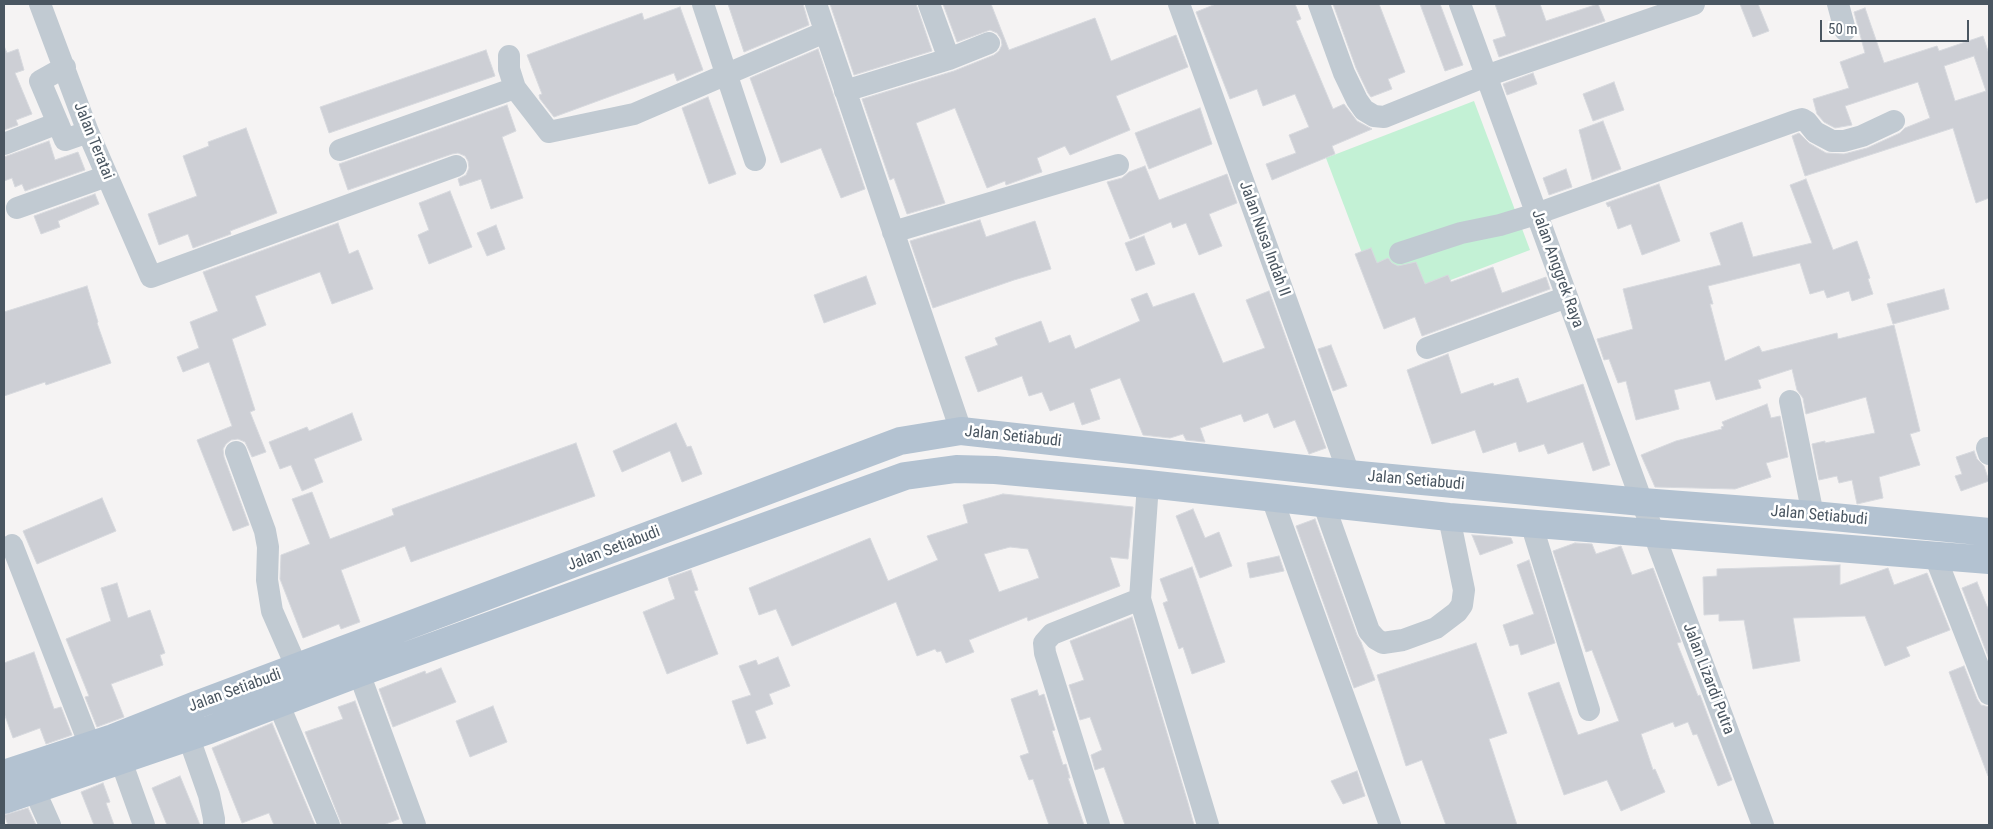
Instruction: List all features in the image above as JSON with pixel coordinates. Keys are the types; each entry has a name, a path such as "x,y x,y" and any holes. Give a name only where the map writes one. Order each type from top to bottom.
{"main road":[{"name":"Jalan Setiabudi","path":"4,800 34,789 106,753 180,712 900,441 961,431 1349,474 1989,532"},
{"name":"Jalan Setiabudi","path":"4,774 188,738 359,673 905,476 956,469 996,470 1148,484 1449,517 1989,560"}],"street":[{"name":"Jalan Teratai","path":"40,4 88,132 150,278 456,166"},
{"path":"703,4 755,160"},
{"path":"816,4 961,431"},
{"path":"929,4 949,59"},
{"name":"Jalan Nusa Indah II","path":"1179,4 1349,474"},
{"path":"1319,4 1344,72 1357,100 1364,110 1374,116 1384,117 1486,76 1693,4"},
{"name":"Jalan Anggrek Raya","path":"1460,4 1654,534"},
{"path":"1838,4 1845,30"},
{"path":"509,56 509,69 515,88 549,132 634,114 825,32"},
{"path":"845,90 949,59 989,43"},
{"path":"65,67 40,81 66,140 88,132"},
{"path":"340,150 515,88"},
{"path":"1400,253 1461,233 1500,225 1536,214 1795,120 1802,119 1815,132 1832,141 1862,136 1894,121"},
{"path":"4,144 58,123"},
{"path":"893,232 1118,166"},
{"path":"17,208 107,176"},
{"path":"1427,348 1567,297"},
{"path":"1790,401 1813,515"},
{"path":"236,452 265,531 268,547 266,580 272,611 297,668"},
{"path":"1148,484 1140,599 1208,825"},
{"path":"1272,498 1390,825"},
{"path":"1323,502 1369,631 1376,639 1383,643 1403,640 1436,628 1457,612 1462,605 1464,590 1449,517"},
{"path":"1531,523 1589,710"},
{"name":"Jalan Lizardi Putra","path":"1654,534 1763,825"},
{"path":"12,545 106,753 144,825"},
{"path":"1935,556 1989,694"},
{"path":"1099,825 1045,653 1044,643 1052,634 1140,599"},
{"path":"359,673 415,825"},
{"path":"279,704 329,825"},
{"path":"180,712 209,795 214,825"},
{"path":"34,789 50,825"}],"green space":[{"path":"1474,101 1530,250 1382,306 1326,158"}],"building":[{"path":"728,4 803,4 809,25 744,52"},
{"path":"830,4 916,4 932,51 854,75"},
{"path":"943,4 991,4 1009,50 1095,18 1111,61 1176,35 1188,67 1116,96 1130,130 1070,155 1065,146 1037,158 1042,172 1006,185 1005,181 987,188 955,108 916,123 945,203 907,214 894,178 890,180 862,99 954,71 994,55 1002,45 997,33 990,30 957,42"},
{"path":"1216,4 1295,4 1301,19 1296,21 1333,109 1344,104 1357,121 1372,129 1332,146 1335,154 1272,180 1266,164 1296,153 1289,135 1309,127 1295,94 1263,106 1257,89 1230,99 1196,12"},
{"path":"1333,4 1379,4 1405,72 1388,79 1392,89 1371,97 1368,93 1356,68"},
{"path":"1420,4 1440,4 1463,65 1445,71"},
{"path":"1495,4 1540,4 1546,21 1598,4 1605,21 1499,57 1493,40 1506,36"},
{"path":"1740,4 1758,4 1769,31 1753,37"},
{"path":"680,7 703,70 677,81 674,73 554,117 540,99 539,95 542,94 527,55 642,13 644,20"},
{"path":"1865,8 1884,63 1937,46 1939,51 1983,36 1989,54 1989,198 1976,203 1953,128 1805,176 1792,136 1799,133 1809,143 1826,153 1844,154 1867,148 1900,133 1905,128 1930,118 1918,82 1845,106 1852,125 1835,128 1824,122 1817,114 1813,99 1849,88 1840,62 1865,53 1854,12","holes":["1974,56 1986,91 1955,101 1944,66"]},
{"path":"4,46 7,53 18,49 24,70 15,73 32,114 16,120 18,125 4,130"},
{"path":"818,49 865,189 841,198 821,148 781,163 750,78"},
{"path":"486,50 495,76 329,133 320,107"},
{"path":"1533,73 1537,84 1507,95 1503,84"},
{"path":"1614,82 1624,110 1593,121 1583,94"},
{"path":"708,97 736,174 709,184 682,108"},
{"path":"507,105 516,131 502,137 523,198 491,209 481,179 460,186 458,179 466,175 469,168 465,156 458,153 348,190 339,164"},
{"path":"1200,108 1212,144 1149,169 1135,133"},
{"path":"1603,121 1621,169 1592,180 1579,130"},
{"path":"246,128 277,213 230,231 231,234 193,248 188,234 159,245 148,214 197,196 183,156 209,146 208,142"},
{"path":"49,141 55,160 78,152 85,170 25,191 22,184 15,187 12,178 4,181 4,157"},
{"path":"1145,166 1159,200 1227,174 1237,203 1209,214 1222,246 1199,255 1186,223 1173,228 1171,222 1130,239 1107,182 1122,178 1129,172"},
{"path":"1566,169 1572,187 1549,195 1543,178"},
{"path":"1806,179 1833,250 1857,241 1870,278 1868,279 1873,294 1852,301 1849,291 1827,298 1824,290 1810,294 1800,263 1708,286 1713,304 1710,304 1725,361 1759,346 1762,352 1837,333 1838,339 1894,325 1920,431 1910,434 1920,465 1879,477 1883,498 1857,504 1852,480 1839,483 1837,476 1819,480 1812,444 1875,433 1866,397 1806,414 1803,398 1797,390 1792,369 1758,380 1761,388 1716,400 1710,381 1674,390 1679,409 1636,420 1626,381 1618,383 1609,359 1604,360 1597,339 1633,329 1623,289 1721,265 1710,233 1742,222 1753,257 1812,243 1790,185"},
{"path":"1659,184 1680,241 1642,255 1631,224 1618,229 1610,206 1608,207 1606,203"},
{"path":"450,191 472,247 429,264 418,235 429,230 419,203"},
{"path":"95,194 99,204 58,221 60,227 41,234 34,216"},
{"path":"980,220 986,237 1035,221 1051,269 933,308 910,241"},
{"path":"338,223 349,254 358,250 373,289 332,304 320,272 255,296 266,325 232,339 255,410 250,412 266,452 252,457 245,442 238,439 231,440 223,449 224,457 249,525 233,531 197,440 232,426 209,362 183,372 177,357 199,348 190,322 218,311 203,272"},
{"path":"496,225 505,249 487,256 477,233"},
{"path":"1144,236 1155,264 1136,271 1125,243"},
{"path":"1371,248 1377,263 1388,258 1398,266 1416,262 1425,284 1448,275 1451,282 1493,267 1502,293 1546,277 1550,289 1422,336 1415,317 1384,329 1355,254"},
{"path":"866,276 876,304 824,323 814,295"},
{"path":"87,286 111,363 46,385 45,382 4,396 4,312"},
{"path":"1944,289 1949,309 1893,324 1887,304"},
{"path":"1269,291 1326,448 1309,454 1295,420 1274,428 1268,413 1244,422 1241,414 1200,428 1205,442 1186,440 1183,434 1170,438 1143,435 1120,378 1090,389 1100,419 1082,425 1074,402 1050,411 1042,392 1029,396 1022,376 978,392 965,357 998,345 995,338 1041,321 1049,343 1070,335 1075,349 1140,321 1131,299 1147,293 1153,307 1194,293 1223,363 1265,348 1246,300"},
{"path":"1331,345 1347,386 1333,391 1318,349"},
{"path":"1448,354 1461,394 1493,383 1494,386 1518,378 1527,403 1583,384 1610,465 1593,471 1583,442 1548,454 1544,444 1519,452 1516,442 1483,453 1475,430 1432,444 1407,370"},
{"path":"1767,404 1771,418 1780,416 1788,457 1766,463 1771,477 1735,489 1655,487 1641,455 1676,441 1722,429 1721,427 1724,426 1722,422"},
{"path":"352,413 362,440 314,459 323,482 302,491 291,465 280,469 269,442 307,427 309,431"},
{"path":"676,423 687,447 691,446 702,474 682,482 670,451 622,472 613,451"},
{"path":"576,443 595,496 411,562 405,546 341,570 360,622 341,629 339,624 303,638 280,579 281,555 310,544 292,499 312,492 330,539 394,515 392,509"},
{"path":"1974,451 1977,459 1984,466 1989,481 1961,491 1955,476 1962,474 1956,457"},
{"path":"1003,494 1133,507 1128,559 1110,557 1120,586 1028,621 1027,617 969,640 974,652 946,663 941,651 937,652 935,649 917,656 896,602 792,646 776,609 759,615 749,588 870,538 888,581 938,560 927,536 968,523 963,505","holes":["1010,547 1028,549 1039,578 999,592 984,554"]},
{"path":"102,498 116,531 37,564 23,531"},
{"path":"1193,509 1205,538 1219,532 1232,566 1200,578 1176,516"},
{"path":"1315,519 1375,680 1354,688 1296,526"},
{"path":"1472,535 1511,538 1513,543 1480,555"},
{"path":"1575,543 1592,544 1596,554 1621,546 1632,575 1653,568 1681,642 1677,643 1698,696 1700,695 1732,780 1718,786 1697,734 1693,735 1688,722 1675,727 1673,722 1641,734 1653,770 1655,769 1665,792 1621,811 1607,780 1564,795 1528,693 1559,682 1578,735 1619,721 1592,650 1586,652 1553,551"},
{"path":"1279,556 1284,571 1250,578 1247,563"},
{"path":"1529,560 1555,643 1521,655 1518,644 1510,646 1503,625 1534,614 1517,565"},
{"path":"1840,565 1840,585 1888,568 1894,585 1927,573 1950,630 1906,647 1910,656 1885,666 1865,616 1793,618 1800,661 1753,669 1744,620 1719,621 1719,614 1704,615 1703,577 1717,576 1717,569"},
{"path":"1192,567 1225,662 1192,674 1183,647 1179,649 1163,603 1168,601 1160,579"},
{"path":"691,570 698,590 694,591 718,654 667,674 643,612 675,599 668,578"},
{"path":"1977,582 1989,611 1989,659 1962,588"},
{"path":"117,583 128,618 150,610 165,653 160,655 163,665 111,684 124,717 97,727 85,697 89,696 66,639 111,621 101,588"},
{"path":"1132,617 1194,825 1125,825 1104,767 1095,770 1091,755 1102,750 1090,717 1080,720 1069,685 1084,680 1070,641"},
{"path":"1476,643 1507,733 1489,739 1517,825 1446,825 1422,760 1406,766 1377,675"},
{"path":"34,652 54,709 61,707 72,735 46,744 40,728 13,738 4,713 4,663"},
{"path":"778,657 790,686 769,694 773,704 755,711 766,738 747,744 732,701 751,695 739,666 756,660 758,665"},
{"path":"1964,666 1977,699 1981,705 1989,707 1989,776 1949,672"},
{"path":"441,668 456,702 393,727 379,689 425,671 426,674"},
{"path":"1037,690 1039,696 1044,694 1055,730 1052,731 1063,765 1066,764 1070,778 1068,778 1084,825 1049,825 1033,779 1029,780 1020,756 1029,753 1011,699"},
{"path":"355,701 399,819 383,825 342,825 305,732 343,719 338,707"},
{"path":"493,706 507,742 470,757 456,721"},
{"path":"272,723 315,825 274,825 269,813 242,823 212,748"},
{"path":"1357,771 1365,796 1343,804 1331,781"},
{"path":"180,776 200,825 167,825 152,788"},
{"path":"103,783 110,802 106,803 114,825 94,825 81,792"},
{"path":"28,808 36,825 8,825 4,815"}]}
